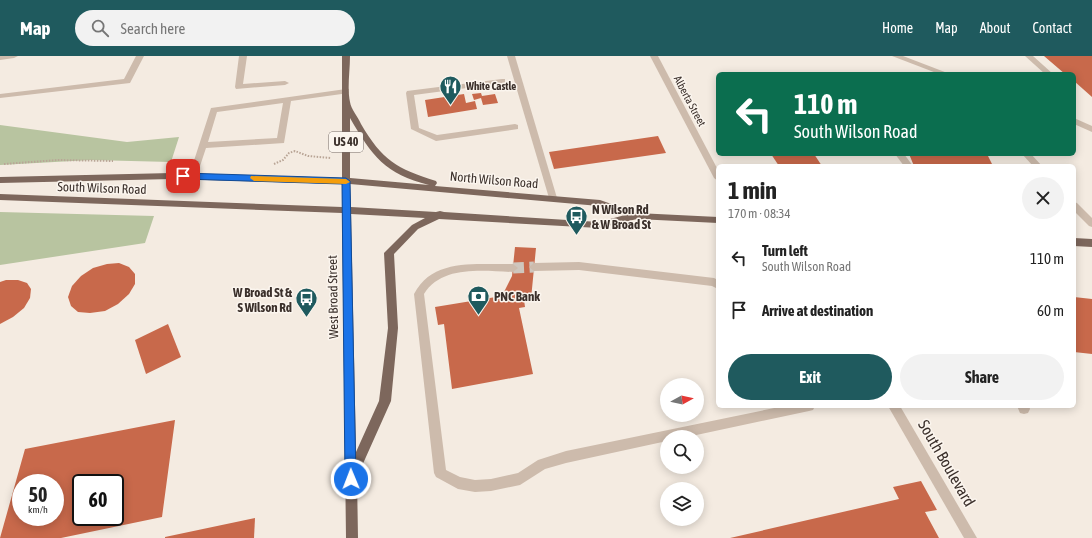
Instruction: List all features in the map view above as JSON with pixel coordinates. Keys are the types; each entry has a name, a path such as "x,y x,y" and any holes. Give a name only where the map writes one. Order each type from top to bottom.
{"main road":[{"name":"West Broad Street","path":"346,56 346,181 352,538"},
{"path":"346,102 370,147 396,170 429,182 492,193"},
{"name":"South Wilson Road","path":"0,180 193,176 346,181"},
{"name":"North Wilson Road","path":"346,181 553,198 600,203 638,216 716,220"},
{"name":"South Wilson Road","path":"0,197 347,210"},
{"name":"North Wilson Road","path":"347,210 440,214 600,225 638,216"},
{"path":"351,479 385,401 393,328 389,253 415,227 440,214"},
{"path":"1076,242 1092,243"}],"street":[{"path":"0,58 14,56"},
{"path":"0,96 127,81 140,56"},
{"path":"242,56 238,87 285,83"},
{"path":"511,56 553,198"},
{"name":"Alberta Street","path":"654,56 716,174"},
{"path":"896,56 940,72"},
{"path":"1029,56 1047,72"},
{"path":"502,81 410,93 415,129 436,138 515,127"},
{"path":"193,176 214,110 346,91"},
{"path":"203,146 281,141 287,99"},
{"path":"1076,122 1092,129"},
{"path":"901,156 907,164"},
{"path":"1028,156 1036,164"},
{"path":"1076,207 1092,224"},
{"path":"534,267 579,266 714,282 716,284"},
{"path":"513,268 447,270 434,275 427,280 419,294 440,472 458,483 474,486 520,479 542,464 566,456 799,408"},
{"name":"South Boulevard","path":"895,408 971,538"}],"green space":[{"path":"0,125 127,142 179,137 171,162 91,160 0,165"},
{"path":"0,212 154,216 145,243 0,265"}],"building":[{"path":"1044,56 1092,56 1092,97 1076,83 1076,72 1063,72"},
{"path":"481,93 482,96 495,94 498,103 483,105 481,98 474,100 472,94"},
{"name":"White Castle","path":"464,94 466,103 475,101 477,109 428,117 425,100"},
{"path":"658,136 666,153 554,169 549,152"},
{"path":"772,156 815,156 821,164 778,164"},
{"path":"910,156 988,156 992,164 913,164"},
{"name":"PNC Bank","path":"515,247 536,248 531,299 524,300 525,307 519,308 533,374 452,389 444,324 438,325 435,307 502,296 512,276"},
{"path":"119,263 129,267 135,274 135,284 129,294 118,304 105,311 90,313 78,312 71,306 68,297 72,286 81,276 93,268 107,264"},
{"path":"6,280 18,280 27,283 31,289 30,298 24,308 13,317 0,324 0,282"},
{"path":"1076,297 1092,299 1092,354 1076,352"},
{"path":"168,324 181,357 146,374 135,340"},
{"path":"175,420 162,517 124,525 124,474 72,474 72,526 119,526 61,538 0,538 12,495 12,526 64,526 64,474 18,474 25,449"},
{"path":"921,481 937,510 925,512 939,538 730,538 899,499 893,487"},
{"path":"255,518 254,538 165,538 165,537"}],"tunnel":[{"path":"513,268 534,267"}],"slow traffic":[{"path":"254,178 346,182"}],"place":[{"name":"White Castle","path":"451,106"},
{"name":"N Wilson Rd & W Broad St","path":"576,236"},
{"name":"PNC Bank","path":"479,316"},
{"name":"W Broad St & S Wilson Rd","path":"307,318"}],"route":[{"path":"183,176 346,181 351,479"}]}
